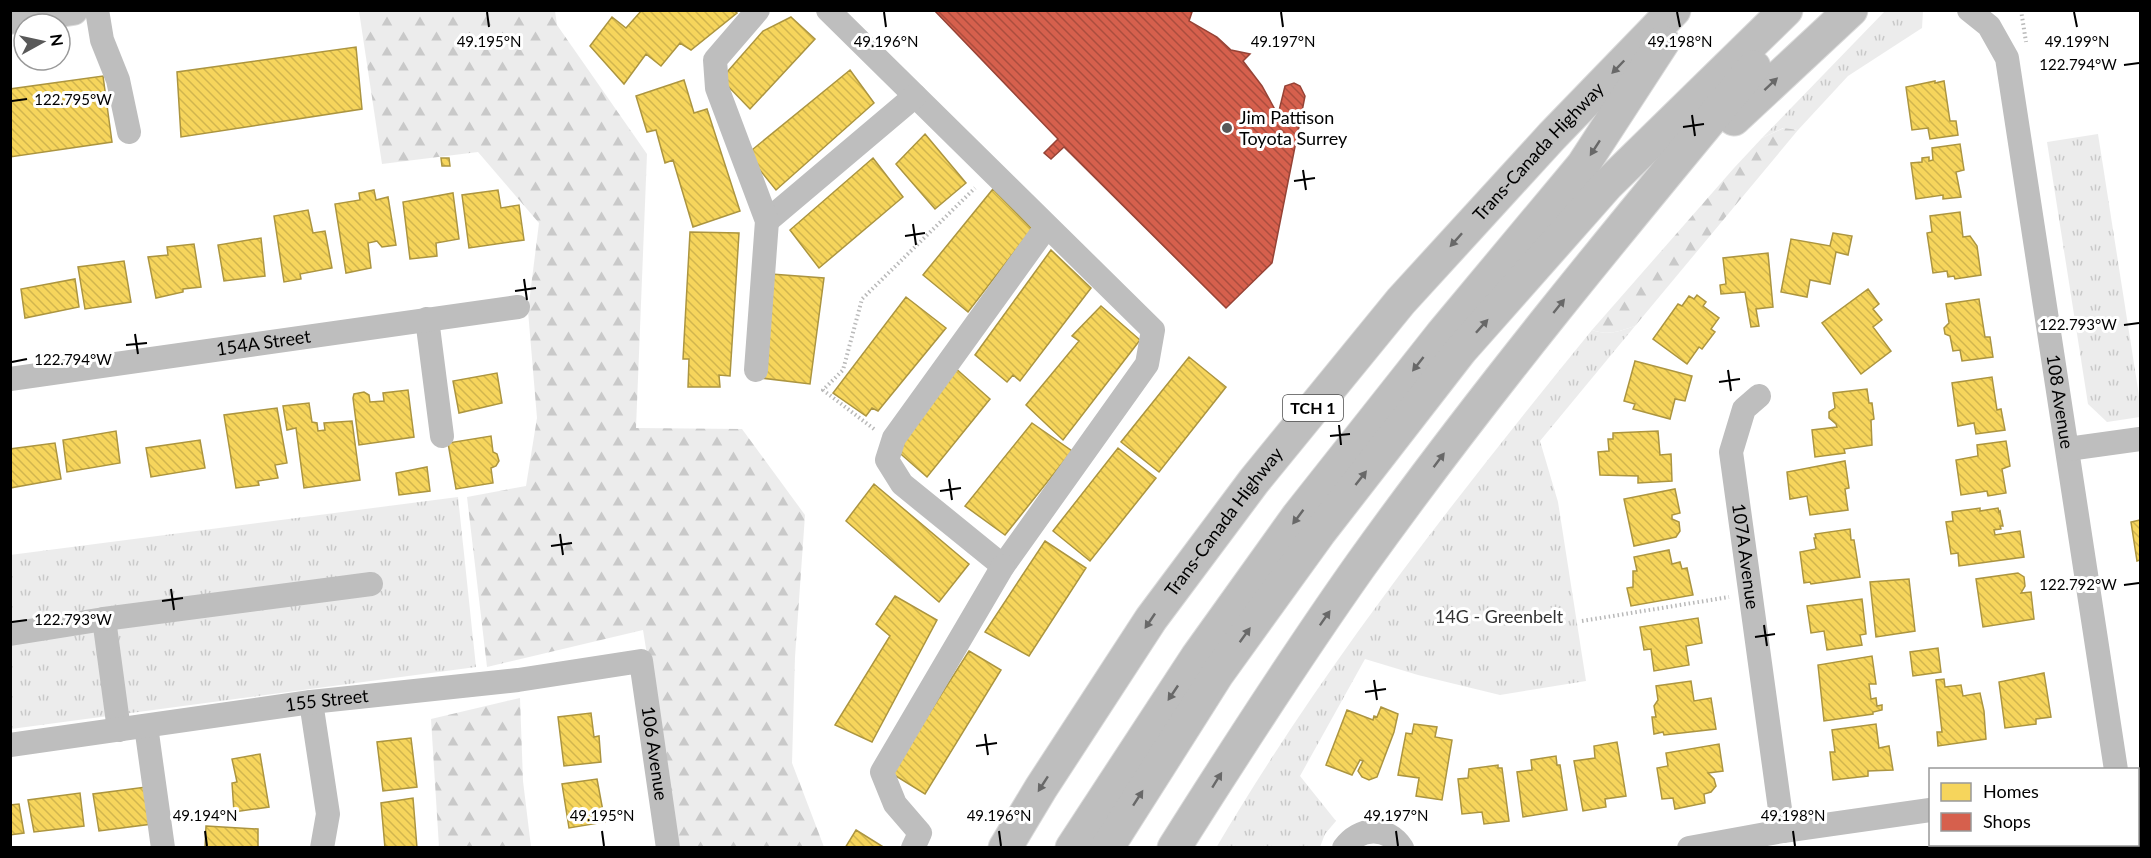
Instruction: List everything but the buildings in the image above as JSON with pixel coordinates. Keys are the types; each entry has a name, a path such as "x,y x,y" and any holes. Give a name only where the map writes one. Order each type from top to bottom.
{"highway":[{"name":"Trans-Canada Highway","path":"1005,848 1041,788 1151,619 1254,482 1401,301 1552,136 1674,10"},
{"path":"1072,848 1197,657 1298,516 1442,334 1584,165 1684,10"},
{"path":"1107,848 1218,673 1319,533 1461,350 1607,185 1786,10"},
{"path":"1174,848 1266,703 1361,566 1499,380 1801,10"},
{"path":"1636,210 1851,10"}],"main road":[{"path":"10,19 74,10"}],"street":[{"path":"97,10 102,40 118,80 129,132"},
{"path":"756,370 767,221 717,88 715,60 758,10"},
{"path":"828,10 1153,330 1147,364 1003,566 882,772 894,804 920,834 913,848"},
{"name":"108 Avenue","path":"1969,10 1989,26 2007,58 2116,768"},
{"path":"767,221 915,96"},
{"path":"1003,566 902,484 887,460 901,429 1047,226"},
{"name":"154A Street","path":"10,379 518,307"},
{"path":"427,319 442,436"},
{"name":"107A Avenue","path":"1759,396 1744,410 1731,452 1783,831"},
{"path":"2068,449 2140,439"},
{"path":"10,634 104,619 371,584"},
{"path":"104,619 119,730"},
{"name":"155 Street","path":"10,745 311,702 518,680 642,661"},
{"name":"106 Avenue","path":"642,661 668,848"},
{"path":"311,702 328,814 322,848"},
{"path":"146,726 163,848"},
{"path":"1689,848 1783,831 1929,810"},
{"path":"1344,848 1351,838 1361,832 1376,831 1387,833 1398,841 1402,848"}],"path":[{"path":"893,444 823,390 843,370 862,299 982,181"},
{"path":"1582,621 1737,596"}],"green space":[{"path":"359,11 555,11 557,25 647,154 636,428 742,429 805,515 795,657 792,763 824,847 678,847 643,630 487,667 467,497 526,486 537,418 528,311 539,223 478,152 382,164"},
{"path":"1885,11 1923,11 1922,28 1848,76 1798,130 1783,128 1762,138"},
{"path":"1784,128 1798,130 1635,326 1609,333 1592,330 1762,138"},
{"path":"2098,134 2140,402 2140,417 2107,422 2088,404 2047,142"},
{"name":"14G - Greenbelt","path":"1635,326 1540,441 1558,502 1586,681 1500,695 1418,675 1365,659 1300,776 1336,821 1325,834 1320,847 1216,848 1258,779 1348,646 1443,518 1542,392 1592,330 1609,333"},
{"path":"458,497 476,667 11,729 10,555"},
{"path":"520,698 523,781 531,847 439,847 431,719"}],"place":[{"name":"Jim Pattison Toyota Surrey","path":"1227,128"}]}
